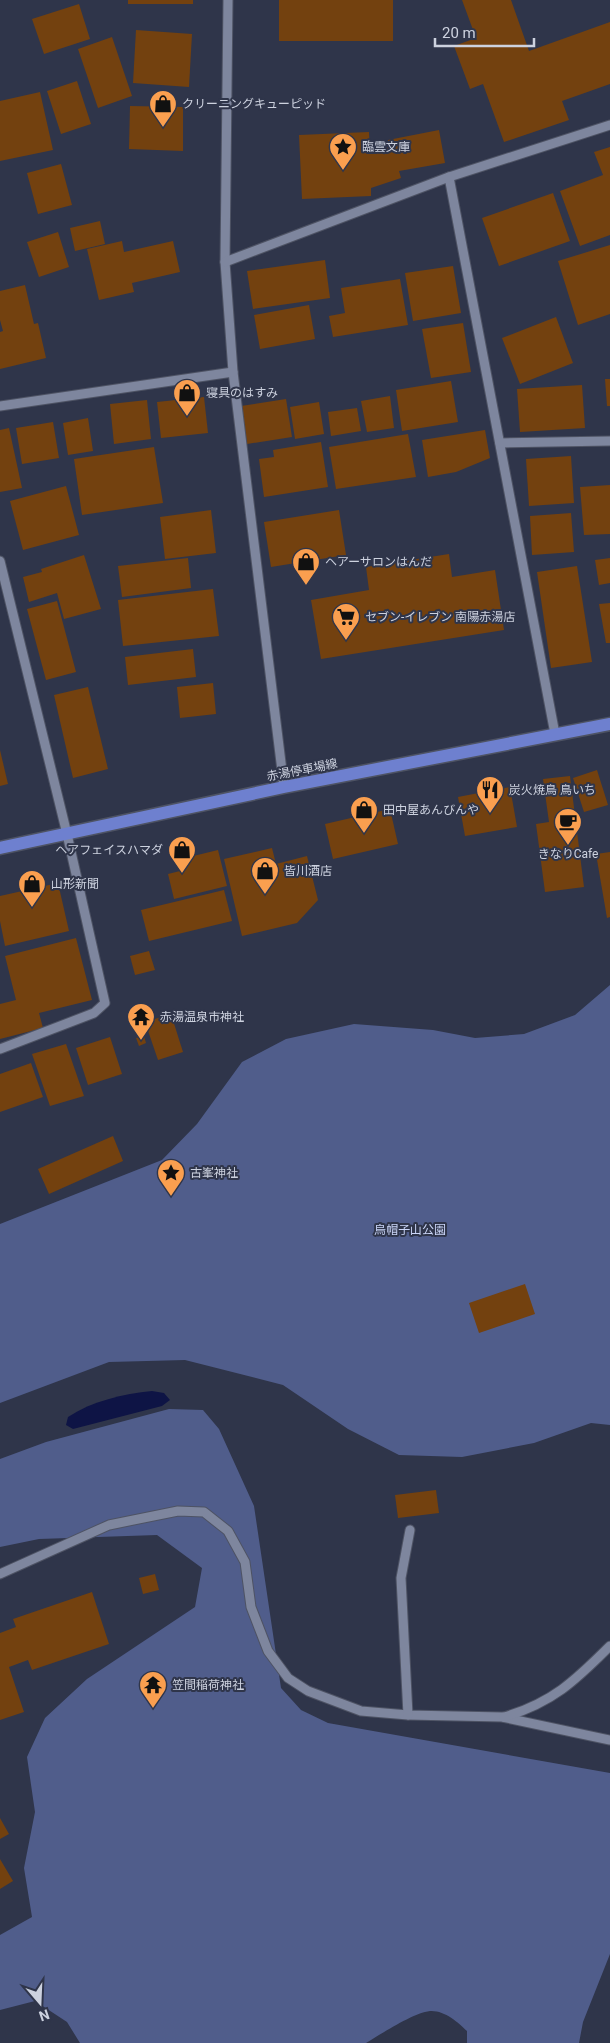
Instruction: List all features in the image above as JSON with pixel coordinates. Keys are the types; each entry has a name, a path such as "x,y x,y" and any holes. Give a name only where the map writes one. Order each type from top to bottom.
{"main road":[{"name":"赤湯停車場線","path":"0,848 284,787 610,724"}],"street":[{"path":"228,0 225,262 233,372 284,787"},
{"path":"225,262 449,177 610,125"},
{"path":"449,177 555,734"},
{"path":"0,406 233,372"},
{"path":"500,443 610,441"},
{"path":"0,561 67,834 105,1003 94,1013 0,1049"},
{"path":"0,1574 109,1524 178,1511 204,1512 228,1531 245,1562 250,1607 268,1651 288,1678 308,1692 361,1711 408,1715 502,1717 610,1740"},
{"path":"408,1715 401,1578 410,1530"},
{"path":"502,1717 532,1709 562,1691 610,1646"}],"green space":[{"name":"烏帽子山公園","path":"610,985 610,1425 591,1423 534,1443 462,1457 399,1455 348,1429 283,1385 185,1360 109,1362 0,1403 0,1224 162,1160 197,1124 242,1062 286,1039 354,1024 433,1030 475,1038 524,1034 575,1015"},
{"path":"169,1409 203,1410 219,1429 254,1506 281,1688 301,1710 328,1723 610,1773 610,1954 583,2022 579,2043 467,2043 467,2031 459,2024 440,2012 430,2011 388,2029 366,2043 80,2043 67,2022 35,2001 0,2010 0,1935 32,1917 24,1868 35,1812 27,1757 45,1718 87,1679 195,1607 202,1568 157,1535 39,1539 0,1547 0,1459 46,1442"}],"shaded area":[{"path":"152,1391 164,1393 170,1400 162,1406 73,1429 66,1425 68,1417 97,1403 119,1396"}],"building":[{"path":"128,0 193,0 193,4 128,4"},
{"path":"279,0 393,0 393,41 279,41"},
{"path":"462,0 511,0 529,51 610,22 610,84 562,101 569,120 504,142 483,84 470,89 454,46 476,38"},
{"path":"79,4 90,39 44,54 32,19"},
{"path":"136,30 192,34 189,87 133,83"},
{"path":"112,37 132,96 98,108 78,49"},
{"path":"77,81 91,124 61,134 47,91"},
{"path":"40,92 53,150 0,161 0,101"},
{"path":"130,106 183,107 183,151 129,149"},
{"path":"439,130 445,163 399,171 401,178 371,188 371,196 302,199 299,135 369,132 370,153 389,147 388,140"},
{"path":"610,147 610,235 580,246 560,191 603,175 594,152"},
{"path":"61,164 72,205 38,214 27,173"},
{"path":"553,193 570,241 499,266 482,218"},
{"path":"100,221 105,244 75,251 70,228"},
{"path":"58,232 69,267 39,277 27,242"},
{"path":"122,241 124,252 173,241 180,272 132,283 134,292 99,300 87,249"},
{"path":"610,245 610,314 578,325 558,261"},
{"path":"325,260 330,298 253,309 247,271"},
{"path":"453,266 461,313 413,321 405,273"},
{"path":"400,279 408,325 333,337 329,316 345,313 341,288"},
{"path":"25,285 34,324 38,323 46,358 0,369 0,332 3,331 0,320 0,291"},
{"path":"309,305 315,339 260,349 254,315"},
{"path":"556,317 573,363 520,384 502,338"},
{"path":"463,323 471,372 431,378 422,329"},
{"path":"605,379 610,379 610,406 607,406"},
{"path":"451,381 458,422 402,431 396,390"},
{"path":"582,385 585,428 520,432 517,389"},
{"path":"390,396 394,428 367,432 361,401"},
{"path":"204,397 208,433 161,438 157,402"},
{"path":"286,399 292,437 247,444 241,406"},
{"path":"147,400 151,439 114,444 110,404"},
{"path":"319,402 324,434 295,439 290,407"},
{"path":"357,408 361,431 331,436 328,412"},
{"path":"88,418 93,451 68,455 63,423"},
{"path":"53,422 59,458 22,464 16,428"},
{"path":"9,428 22,488 0,492 0,430"},
{"path":"485,430 490,458 456,472 428,477 422,440"},
{"path":"408,434 416,477 336,489 329,447"},
{"path":"321,442 328,487 264,497 259,459 274,457 273,450"},
{"path":"154,447 163,503 82,515 74,459"},
{"path":"571,456 574,503 529,506 526,459"},
{"path":"610,485 610,534 584,535 580,487"},
{"path":"66,486 79,535 23,550 10,501"},
{"path":"211,510 216,553 165,559 160,517"},
{"path":"339,510 346,555 271,567 264,522"},
{"path":"571,513 574,552 532,555 530,516"},
{"path":"449,554 452,577 495,570 504,630 321,659 311,600 369,590 366,567"},
{"path":"84,555 101,609 64,619 57,593 29,602 23,577 42,572 41,569"},
{"path":"188,558 191,588 122,597 118,566"},
{"path":"610,558 610,583 599,585 595,560"},
{"path":"577,566 592,662 551,668 537,572"},
{"path":"213,589 219,636 123,646 118,600"},
{"path":"57,601 76,672 46,680 27,609"},
{"path":"610,603 610,643 606,643 599,604"},
{"path":"193,649 196,677 128,685 125,657"},
{"path":"213,683 216,714 180,718 177,687"},
{"path":"88,687 108,769 73,778 54,695"},
{"path":"0,750 8,784 0,786"},
{"path":"597,770 608,805 584,812 573,778"},
{"path":"570,776 584,887 545,892 536,824 549,822 543,779"},
{"path":"510,787 517,827 465,836 458,797"},
{"path":"390,809 398,844 333,859 325,824"},
{"path":"272,848 276,864 307,856 318,900 297,923 242,936 224,859"},
{"path":"218,850 227,886 174,899 168,874 184,870 181,859"},
{"path":"610,852 610,917 607,918 596,854"},
{"path":"58,883 69,931 5,946 0,921 0,896"},
{"path":"224,890 232,921 149,941 141,910"},
{"path":"76,938 92,1000 39,1013 43,1028 0,1039 0,1004 16,1000 5,956"},
{"path":"149,951 155,970 135,975 130,956"},
{"path":"171,1014 183,1052 158,1060 145,1022"},
{"name":"赤湯温泉市神社","path":"144,1036 146,1043 139,1046 136,1038"},
{"path":"110,1037 122,1074 88,1085 76,1048"},
{"path":"66,1044 84,1096 50,1106 32,1054"},
{"path":"31,1063 43,1097 0,1112 0,1074"},
{"path":"113,1136 123,1161 49,1194 38,1169"},
{"path":"525,1284 535,1314 479,1333 469,1303"},
{"path":"436,1490 439,1513 398,1518 395,1495"},
{"path":"155,1574 159,1590 143,1594 139,1578"},
{"path":"92,1592 109,1644 32,1670 28,1660 9,1667 24,1712 0,1720 0,1633 16,1627 13,1619"},
{"path":"0,1818 9,1834 0,1839"},
{"path":"0,1859 13,1881 0,1889"}],"place":[{"name":"クリーニングキューピッド","path":"163,128"},
{"name":"臨雲文庫","path":"343,171"},
{"name":"寝具のはすみ","path":"187,417"},
{"name":"ヘアーサロンはんだ","path":"306,586"},
{"name":"セブン-イレブン 南陽赤湯店","path":"346,641"},
{"name":"炭火焼鳥 鳥いち","path":"490,814"},
{"name":"田中屋あんびんや","path":"364,834"},
{"name":"きなりCafe","path":"568,846"},
{"name":"ヘアフェイスハマダ","path":"182,874"},
{"name":"皆川酒店","path":"265,895"},
{"name":"山形新聞","path":"32,908"},
{"name":"赤湯温泉市神社","path":"141,1041"},
{"name":"古峯神社","path":"171,1197"},
{"name":"笠間稲荷神社","path":"153,1709"}]}
